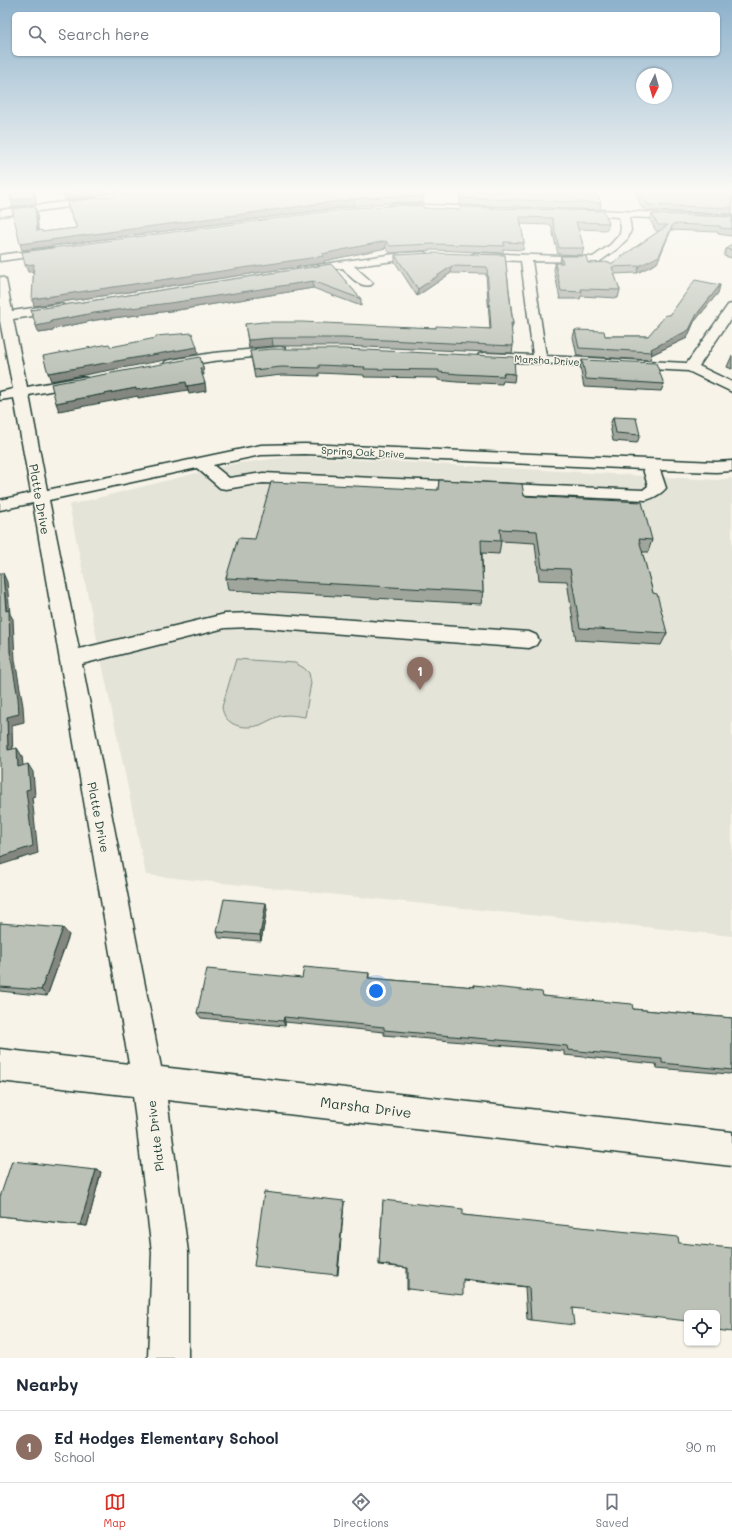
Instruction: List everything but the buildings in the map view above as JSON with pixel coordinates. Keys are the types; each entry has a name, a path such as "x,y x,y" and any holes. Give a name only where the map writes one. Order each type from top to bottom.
{"street":[{"path":"0,258 28,254"},
{"path":"464,256 594,260 603,254"},
{"path":"291,272 402,256 433,255"},
{"path":"526,258 540,359"},
{"path":"346,264 354,274 367,283"},
{"name":"Platte Drive","path":"0,280 10,394 39,496 148,1082 170,1252 168,1358"},
{"path":"4,317 70,306"},
{"path":"732,308 690,367 732,388"},
{"path":"159,367 213,357 273,351 296,351"},
{"name":"Marsha Drive","path":"468,356 690,367"},
{"path":"10,394 98,378"},
{"name":"Spring Oak Drive","path":"0,505 262,450 305,449 716,467 732,466"},
{"path":"200,463 226,484 263,478 646,496 657,488 650,464"},
{"path":"69,659 225,621 250,620 529,640"},
{"name":"Marsha Drive","path":"0,1065 732,1149"}],"shaded area":[{"path":"295,456 717,480 732,478 732,936 146,875 69,505 233,464"},
{"path":"236,659 295,663 304,668 309,673 311,683 305,717 283,715 260,725 248,727 241,727 227,719 222,707"}],"place":[{"name":"Ed Hodges Elementary School","path":"420,690"}]}
